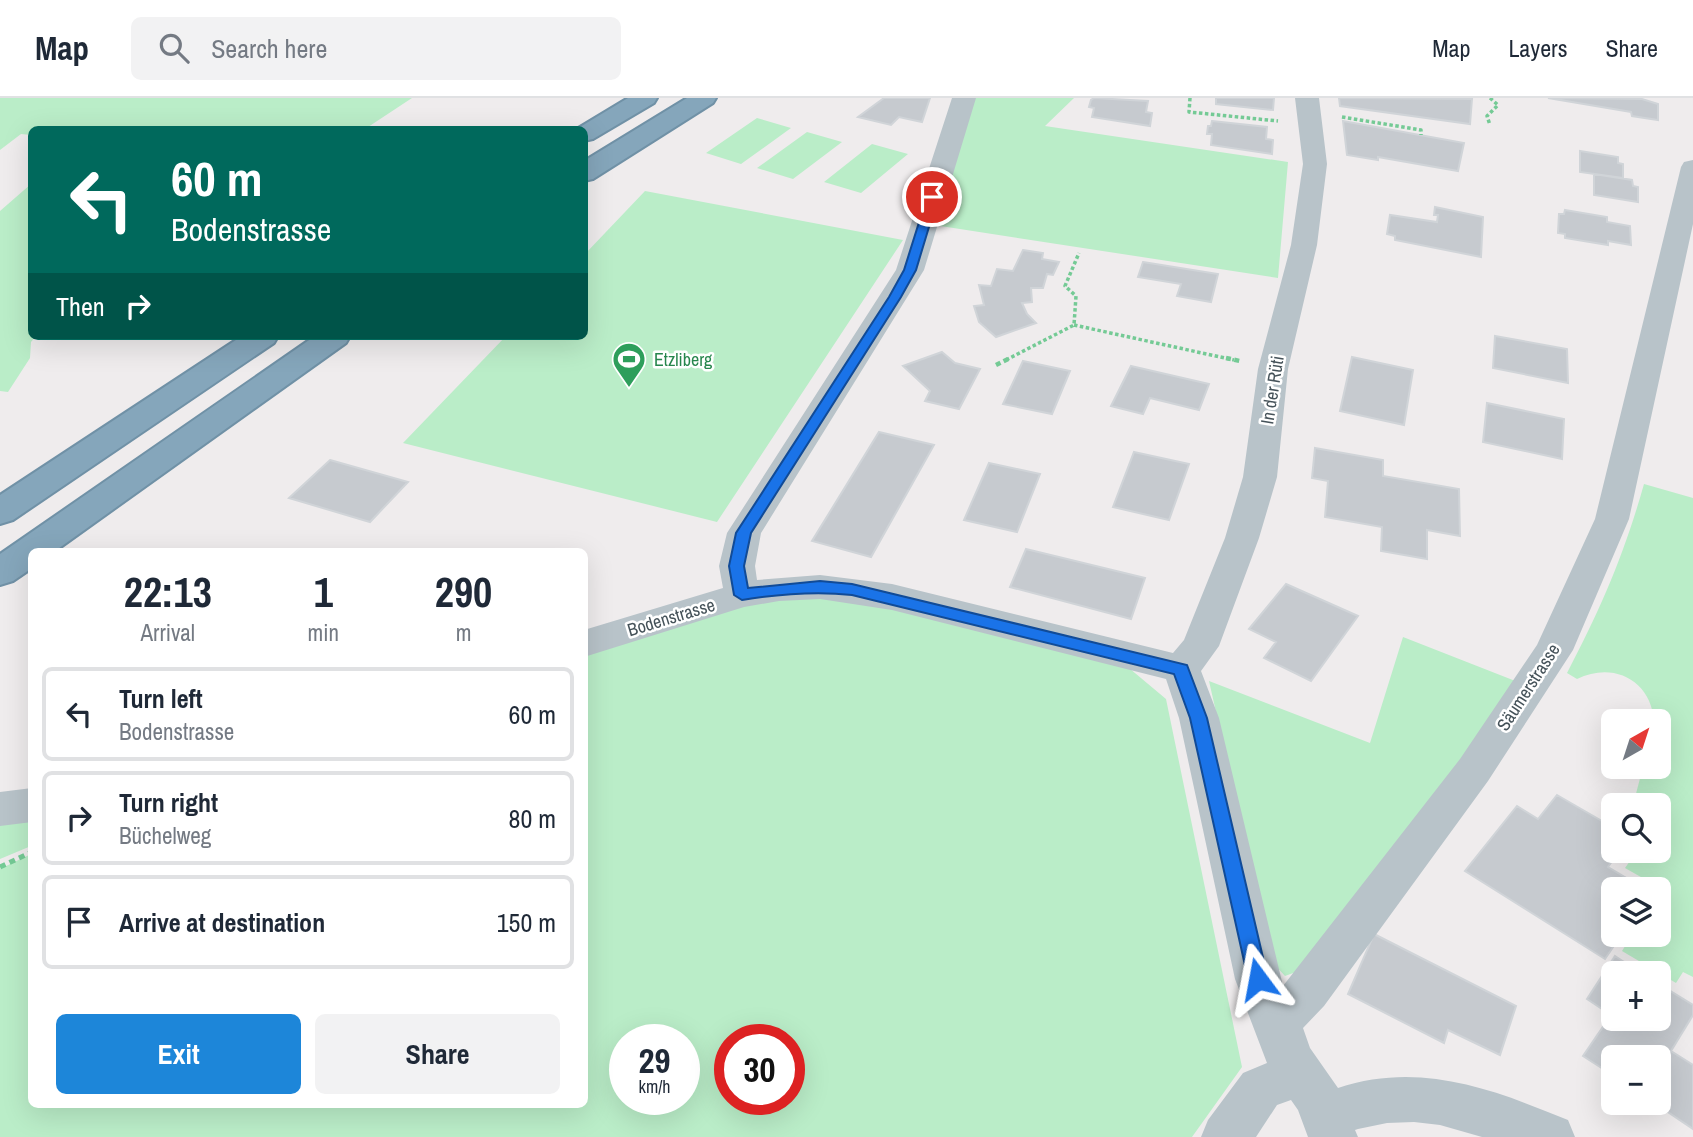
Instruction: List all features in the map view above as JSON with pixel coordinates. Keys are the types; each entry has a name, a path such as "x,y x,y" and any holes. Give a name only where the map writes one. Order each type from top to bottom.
{"highway":[{"path":"588,132 645,98"},
{"path":"588,170 704,98"},
{"path":"0,512 256,340"},
{"path":"33,548 329,340"},
{"path":"0,572 28,552"}],"street":[{"path":"742,595 737,566 744,533 910,270 964,98"},
{"name":"In der Rüti","path":"1181,669 1200,646 1242,538 1259,477 1273,369 1304,245 1315,164 1307,98"},
{"name":"Säumerstrasse","path":"1277,1020 1294,1007 1308,991 1474,770 1554,650 1612,519 1681,274 1693,167"},
{"name":"Bodenstrasse","path":"588,643 742,595 806,587 852,589 1181,669"},
{"path":"1181,669 1199,718 1258,979 1266,1003 1277,1020 1290,1060 1301,1073 1330,1126 1358,1103 1393,1097 1440,1100 1550,1137"},
{"path":"0,809 28,806"},
{"path":"1226,1137 1260,1089 1301,1073"}],"path":[{"path":"1190,98 1189,112 1284,122"},
{"path":"1490,98 1498,105 1487,116 1490,124"},
{"path":"1333,115 1421,130 1421,135"},
{"path":"1074,324 1076,296 1065,286 1079,253"},
{"path":"996,365 1074,324 1273,369"},
{"path":"0,867 28,854"}],"green space":[{"path":"0,98 412,98 370,126 28,126 28,135 21,134 0,150"},
{"path":"973,98 1074,98 1045,126 1288,162 1278,278 934,225"},
{"path":"757,118 791,128 741,164 706,153"},
{"path":"807,132 842,142 793,179 757,168"},
{"path":"872,144 908,154 861,193 824,182"},
{"path":"28,187 28,340 33,340 30,358 8,392 0,391 0,211"},
{"name":"Etzliberg","path":"645,191 903,240 717,522 403,443 502,340 588,340 588,251"},
{"path":"1644,484 1693,498 1693,977 1683,972 1676,983 1671,980 1671,961 1639,961 1622,951 1624,947 1671,947 1671,877 1641,877 1625,868 1629,863 1671,863 1671,793 1636,793 1640,779 1671,779 1671,709 1651,709 1646,695 1628,678 1604,672 1577,679 1567,673 1611,581"},
{"path":"814,593 901,607 1129,668 1166,699 1242,1067 1192,1137 0,1137 0,869 28,855 28,1108 588,1108 588,654 737,606"},
{"path":"1403,637 1523,684 1296,972 1285,976 1273,963 1209,681 1370,743"},
{"path":"28,821 28,847 0,859 0,822"}],"building":[{"path":"884,98 930,98 922,122 899,117 891,125 858,117"},
{"path":"1094,98 1148,101 1146,112 1152,113 1150,126 1092,117 1094,108 1089,107"},
{"path":"1216,98 1274,98 1273,110 1216,104"},
{"path":"1339,98 1472,99 1470,124 1340,106"},
{"path":"1548,98 1642,99 1658,104 1658,120 1632,116 1631,112"},
{"path":"1212,121 1267,127 1266,139 1273,140 1272,154 1211,145 1212,134 1207,134"},
{"path":"1343,121 1464,143 1458,171 1378,157 1378,160 1347,155"},
{"path":"1580,151 1618,157 1618,163 1623,164 1623,178 1580,172"},
{"path":"1594,174 1632,180 1633,186 1638,187 1638,202 1594,195"},
{"path":"1435,207 1483,217 1481,257 1395,240 1395,236 1387,234 1390,215 1437,222"},
{"path":"1565,210 1607,217 1607,222 1630,226 1631,245 1608,241 1608,245 1565,238 1565,234 1558,233 1559,214 1564,214"},
{"path":"1023,250 1043,253 1042,259 1059,262 1053,275 1047,274 1043,288 1031,288 1032,302 1022,303 1027,314 1036,323 996,337 979,322 974,306 984,305 979,285 991,286 997,269 1013,271"},
{"path":"1143,262 1218,274 1211,302 1177,296 1181,284 1138,277"},
{"path":"1495,336 1567,349 1568,383 1493,368"},
{"path":"942,352 955,363 980,369 959,409 925,401 930,391 903,366"},
{"path":"1352,357 1413,370 1404,425 1340,411"},
{"path":"1023,361 1070,371 1052,414 1003,404"},
{"path":"1131,366 1209,384 1199,410 1150,398 1143,414 1111,406"},
{"path":"1487,403 1564,419 1562,459 1483,442"},
{"path":"879,432 934,445 871,557 812,541"},
{"path":"1315,448 1383,460 1383,476 1459,489 1460,536 1427,530 1427,559 1381,551 1382,527 1325,517 1328,481 1312,478"},
{"path":"1134,452 1189,464 1169,520 1113,507"},
{"path":"330,460 408,482 370,522 289,498"},
{"path":"989,463 1040,474 1017,532 964,520"},
{"path":"1026,549 1145,578 1131,619 1010,587"},
{"path":"1286,584 1358,616 1311,681 1264,658 1276,642 1249,629"},
{"path":"1557,795 1601,820 1601,863 1611,863 1608,867 1625,877 1601,877 1601,947 1613,947 1605,959 1465,871 1517,806 1538,819"},
{"path":"1374,934 1516,1006 1500,1055 1448,1030 1444,1043 1348,994"},
{"path":"1601,978 1601,1008 1587,999"},
{"path":"1671,991 1693,1005 1693,1015 1671,1051 1671,1045 1601,1045 1601,1068 1583,1056 1601,1030 1671,1031"},
{"path":"1671,1051 1693,1065 1693,1129 1671,1114"}],"place":[{"name":"Etzliberg","path":"629,389"}],"route":[{"path":"932,197 910,270 895,297 744,533 737,566 742,595 779,589 852,589 1181,669 1199,718 1258,979"}]}
